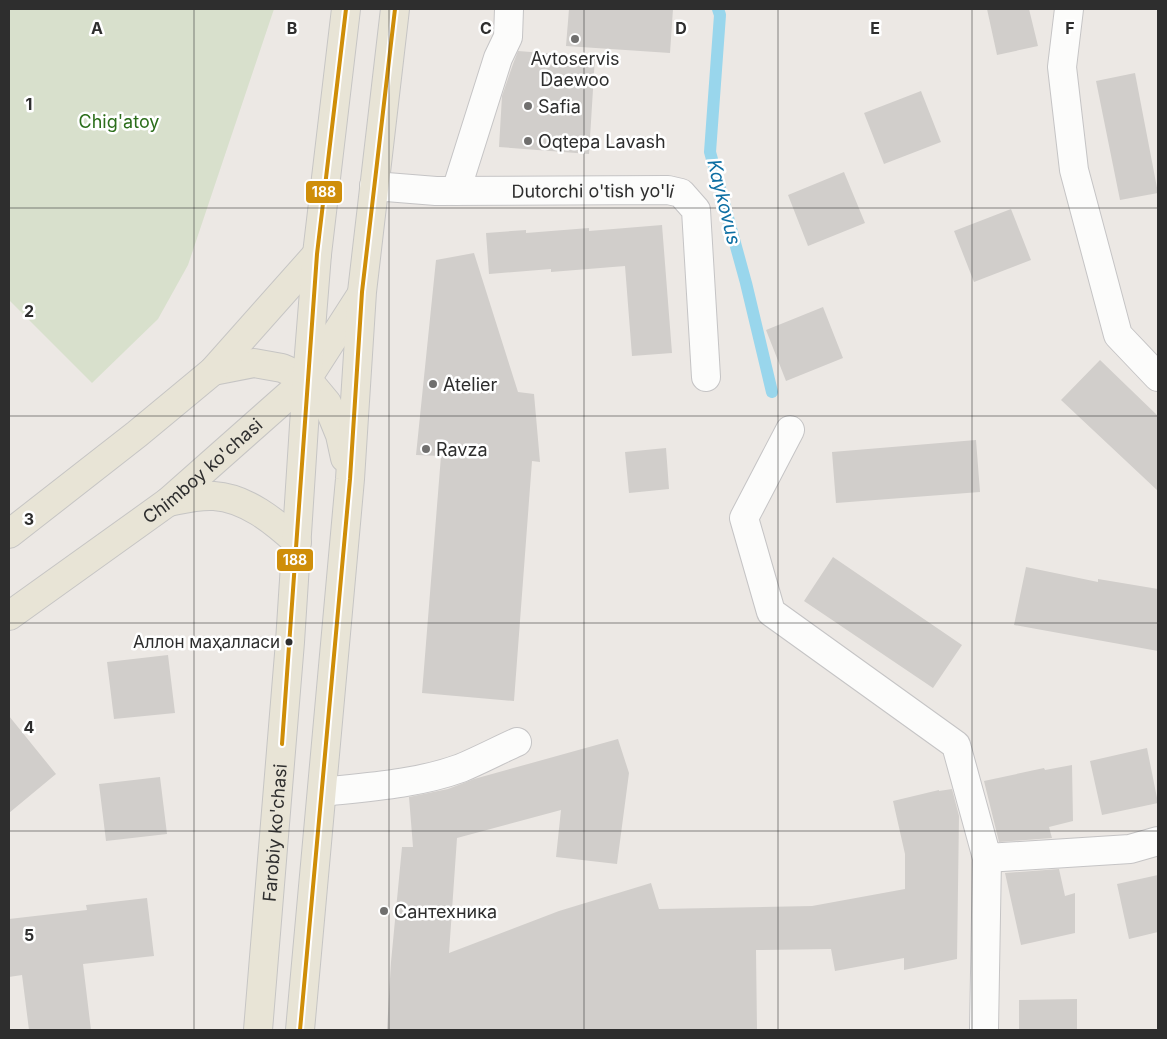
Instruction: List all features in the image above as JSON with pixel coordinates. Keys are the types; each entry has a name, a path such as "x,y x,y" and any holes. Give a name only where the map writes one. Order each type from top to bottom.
{"main road":[{"name":"Farobiy ko'chasi","path":"258,1030 290,642 317,254 346,9"},
{"path":"300,1030 350,479 362,292 395,9"},
{"path":"9,534 137,434 213,371 317,254"},
{"name":"Chimboy ko'chasi","path":"9,616 168,502 307,378 362,292"},
{"path":"213,371 254,363 282,368 307,378 327,403 340,435 350,479"},
{"path":"168,502 192,497 215,496 236,501 272,519 297,542"}],"street":[{"path":"456,191 498,58 508,37 509,9"},
{"path":"1069,9 1062,67 1074,170 1118,335 1158,377"},
{"name":"Dutorchi o'tish yo'li","path":"374,186 456,191 668,190 681,193 696,210 706,378"},
{"path":"790,430 744,518 771,612 956,745 987,858 984,1030"},
{"path":"322,792 409,782 461,768 517,742"},
{"path":"987,858 1130,849 1158,841"}],"green space":[{"name":"Chig'atoy","path":"9,9 274,9 188,265 158,319 92,383 9,300"}],"building":[{"path":"569,9 673,9 670,53 566,46"},
{"path":"987,9 1029,9 1038,46 997,55"},
{"path":"518,51 595,57 589,154 499,147 502,96"},
{"path":"1135,73 1158,193 1120,200 1096,81"},
{"path":"921,91 941,142 884,164 864,113"},
{"path":"844,172 865,223 808,246 788,195"},
{"path":"1011,209 1031,260 974,282 954,231"},
{"path":"662,225 672,353 632,356 625,266 551,272 551,269 489,274 486,233 526,230 526,233 589,228 589,231"},
{"path":"474,253 518,392 534,394 540,462 532,461 514,701 422,693 441,456 416,455 436,260"},
{"path":"823,307 843,358 786,381 766,330"},
{"path":"1100,360 1158,416 1158,491 1061,400"},
{"path":"976,440 980,492 836,503 832,452"},
{"path":"666,448 669,489 629,493 625,452"},
{"path":"833,557 962,645 933,688 804,601"},
{"path":"1026,567 1098,582 1098,579 1158,589 1158,651 1014,625"},
{"path":"168,655 175,713 114,719 107,662"},
{"path":"9,716 56,774 9,813"},
{"path":"618,739 629,773 617,864 556,857 561,810 457,838 449,953 559,911 651,883 659,909 812,906 905,889 905,854 893,801 939,790 952,789 959,816 957,959 904,970 904,958 835,971 831,949 756,950 757,1030 387,1030 391,962 402,847 413,847 409,797 448,789 474,779"},
{"path":"1147,748 1158,803 1102,815 1090,761"},
{"path":"1072,765 1073,821 1049,827 1052,838 999,842 984,781 1044,768 1045,770"},
{"path":"160,777 167,834 106,841 99,784"},
{"path":"1059,869 1065,896 1075,893 1075,933 1021,945 1005,873"},
{"path":"1158,875 1158,932 1129,939 1117,884"},
{"path":"147,898 154,956 83,964 91,1030 29,1030 22,975 9,977 9,919 87,910 86,905"},
{"path":"1077,999 1077,1030 1019,1030 1019,1000"}],"waterway":[{"name":"Kaykovus","path":"718,9 720,15 710,152 746,283 772,392"}],"transit line":[{"name":"188","path":"282,744 317,254 346,9"},
{"name":"188","path":"300,1030 350,479 362,292 395,9"}],"place":[{"name":"Avtoservis Daewoo","path":"575,39"},
{"name":"Safia","path":"528,106"},
{"name":"Oqtepa Lavash","path":"528,141"},
{"name":"Atelier","path":"433,384"},
{"name":"Ravza","path":"426,449"},
{"name":"Аллон маҳалласи","path":"289,642"},
{"name":"Сантехника","path":"384,911"}]}
